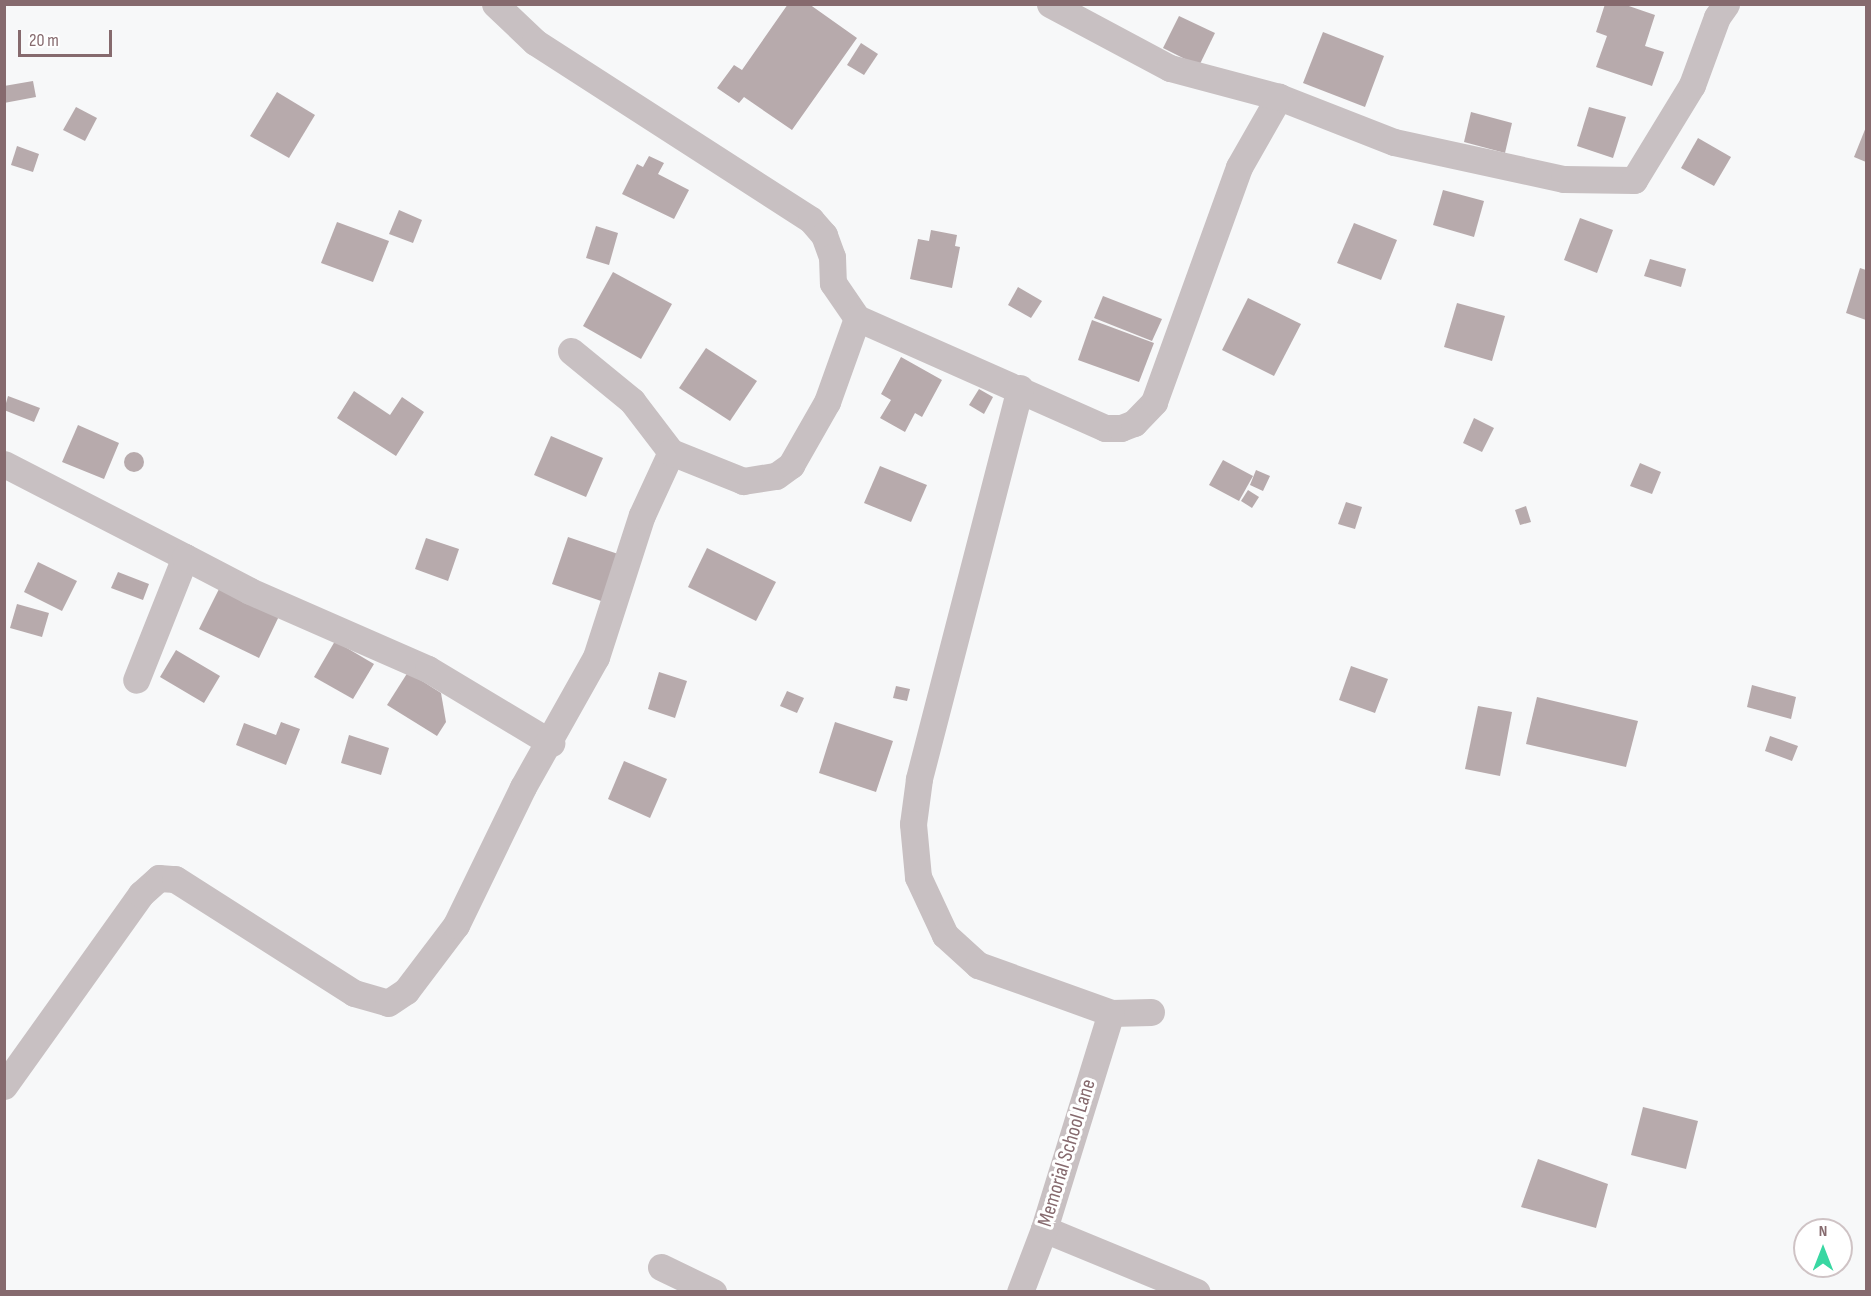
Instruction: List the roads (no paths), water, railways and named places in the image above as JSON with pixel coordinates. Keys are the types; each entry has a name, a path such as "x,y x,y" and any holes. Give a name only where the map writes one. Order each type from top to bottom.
{"street":[{"path":"495,4 535,42 811,220 824,235 832,257 833,283 857,318 1020,388 1104,428 1121,428 1134,423 1154,402 1239,167 1280,97"},
{"path":"1050,4 1170,68 1280,97 1394,142 1564,179 1634,180 1692,85 1717,17 1726,4"},
{"path":"571,351 632,401 671,452 743,481 776,476 791,465 827,402 857,318"},
{"path":"1020,388 919,779 913,824 918,877 945,935 978,965 1111,1013 1151,1011"},
{"path":"4,1086 135,904 159,878 175,879 354,993 388,1003 406,991 456,925 523,788 551,743 596,657 642,515 671,452"},
{"path":"4,464 250,591 428,669 551,743"},
{"path":"136,680 185,557"},
{"name":"Memorial School Lane","path":"1020,1292 1044,1229 1111,1013"},
{"path":"1044,1229 1197,1292"},
{"path":"660,1267 713,1292"}]}
